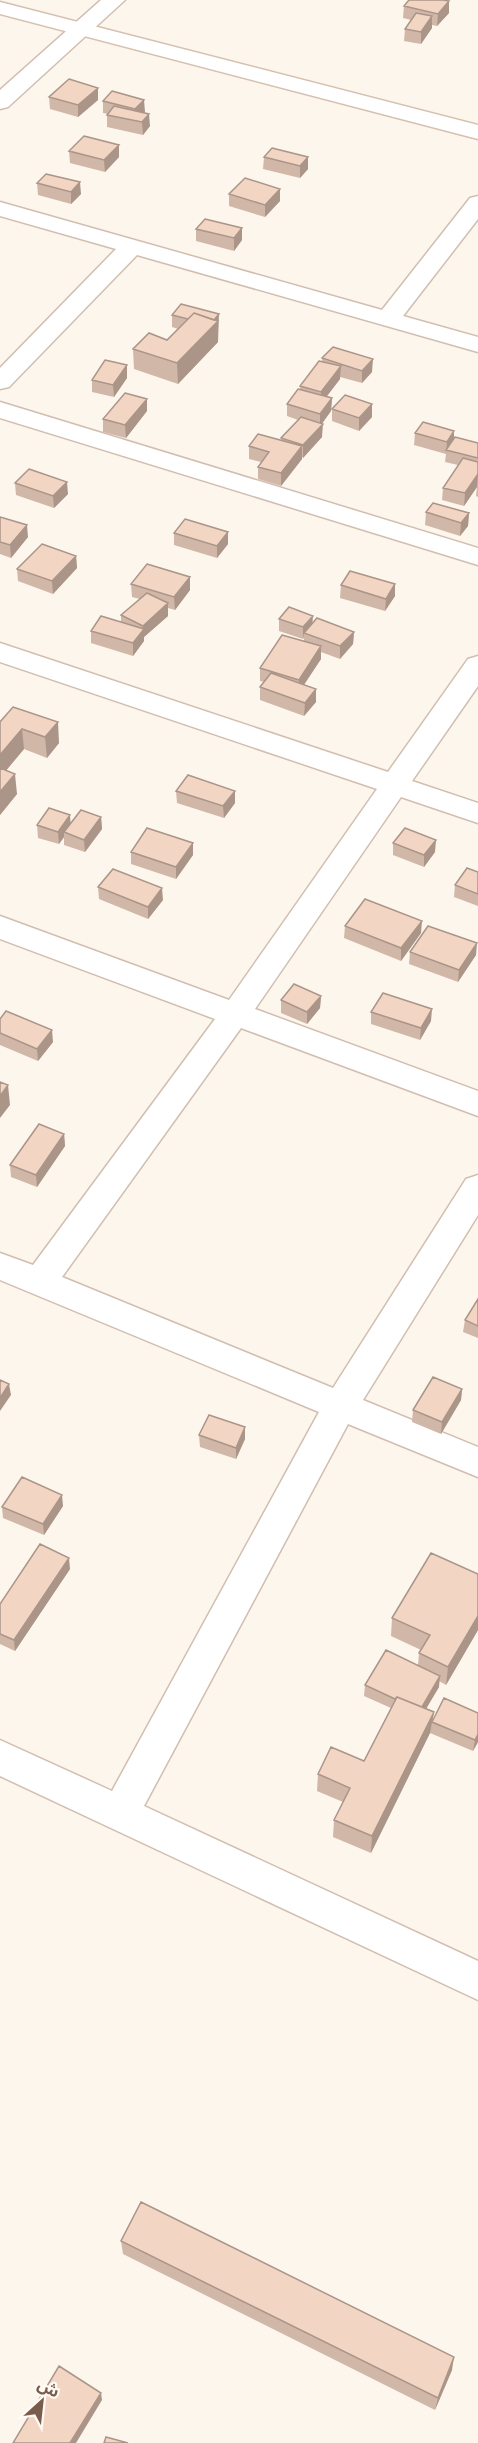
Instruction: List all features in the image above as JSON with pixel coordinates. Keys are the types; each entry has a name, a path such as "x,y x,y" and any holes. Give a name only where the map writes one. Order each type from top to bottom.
{"street":[{"path":"0,102 114,0"},
{"path":"0,8 478,132"},
{"path":"387,320 478,203"},
{"path":"0,209 478,345"},
{"path":"0,382 132,247"},
{"path":"0,410 478,557"},
{"path":"0,652 478,813"},
{"path":"40,1282 235,1014 478,665"},
{"path":"0,927 478,1104"},
{"path":"120,1813 341,1405 478,1188"},
{"path":"0,1266 478,1462"},
{"path":"0,1757 478,1981"}],"building":[{"path":"409,0 449,1 438,14 404,6"},
{"path":"416,13 432,16 421,32 405,29"},
{"path":"69,79 98,88 78,105 49,97"},
{"path":"112,91 144,100 135,109 103,101"},
{"path":"114,106 149,114 142,122 107,115"},
{"path":"84,136 119,145 104,160 69,151"},
{"path":"272,148 308,157 300,166 264,157"},
{"path":"46,174 80,182 71,192 37,183"},
{"path":"245,178 280,189 265,205 229,194"},
{"path":"205,219 242,228 234,238 196,229"},
{"path":"181,304 219,314 214,320 194,313 188,319 172,315"},
{"path":"194,313 218,321 177,363 133,349 149,333 167,340"},
{"path":"333,347 373,359 362,371 322,358"},
{"path":"105,360 127,365 113,385 92,380"},
{"path":"319,361 341,366 321,392 300,386"},
{"path":"298,389 332,398 320,414 287,404"},
{"path":"125,393 147,399 125,425 103,419"},
{"path":"345,395 372,404 359,418 332,409"},
{"path":"301,417 323,424 303,445 281,438"},
{"path":"423,422 454,431 447,442 415,433"},
{"path":"258,434 302,446 281,473 258,467 269,452 249,446"},
{"path":"455,437 478,443 478,458 446,450"},
{"path":"463,458 478,462 478,474 465,493 443,488"},
{"path":"29,469 67,482 53,496 15,483"},
{"path":"433,503 469,513 461,523 426,512"},
{"path":"0,517 27,525 10,545 0,542"},
{"path":"185,519 228,532 217,546 174,533"},
{"path":"42,544 76,556 52,581 17,569"},
{"path":"147,564 190,577 174,597 131,584"},
{"path":"350,571 395,584 386,599 341,585"},
{"path":"147,593 168,603 143,626 121,615"},
{"path":"289,607 313,616 303,627 279,619"},
{"path":"101,616 144,629 133,643 91,631"},
{"path":"317,618 354,632 340,646 304,633"},
{"path":"282,635 321,646 299,680 260,668"},
{"path":"271,673 316,689 305,703 260,687"},
{"path":"13,707 58,722 45,737 22,729 0,755 0,722"},
{"path":"0,768 15,774 0,792"},
{"path":"188,775 235,791 223,806 176,791"},
{"path":"49,808 70,815 58,832 37,825"},
{"path":"81,810 101,817 84,840 64,832"},
{"path":"147,828 193,843 176,867 131,852"},
{"path":"405,828 436,840 424,855 393,843"},
{"path":"467,868 478,872 478,894 455,885"},
{"path":"113,869 162,888 148,907 98,887"},
{"path":"365,899 422,921 401,948 345,926"},
{"path":"428,926 477,943 459,970 410,952"},
{"path":"294,984 321,996 307,1012 281,1000"},
{"path":"383,993 432,1009 421,1028 371,1012"},
{"path":"6,1011 52,1030 37,1049 0,1033 0,1019"},
{"path":"0,1082 8,1085 0,1096"},
{"path":"39,1124 64,1134 36,1175 10,1165"},
{"path":"478,1299 478,1326 465,1320"},
{"path":"433,1377 462,1389 442,1422 413,1410"},
{"path":"0,1380 9,1384 0,1398"},
{"path":"209,1415 245,1427 236,1448 199,1435"},
{"path":"22,1477 62,1495 43,1524 2,1507"},
{"path":"40,1544 69,1558 14,1640 0,1634 0,1604"},
{"path":"431,1553 478,1574 478,1616 448,1667 419,1653 430,1635 392,1618"},
{"path":"386,1650 440,1676 422,1707 397,1697 395,1699 365,1685"},
{"path":"397,1697 434,1712 372,1836 334,1820 350,1788 318,1774 331,1747 364,1761"},
{"path":"444,1698 478,1713 478,1734 475,1740 432,1722"},
{"path":"141,2202 454,2357 438,2398 121,2241"},
{"path":"59,2366 101,2393 70,2443 13,2443"},
{"path":"106,2437 128,2443 104,2443"}]}
